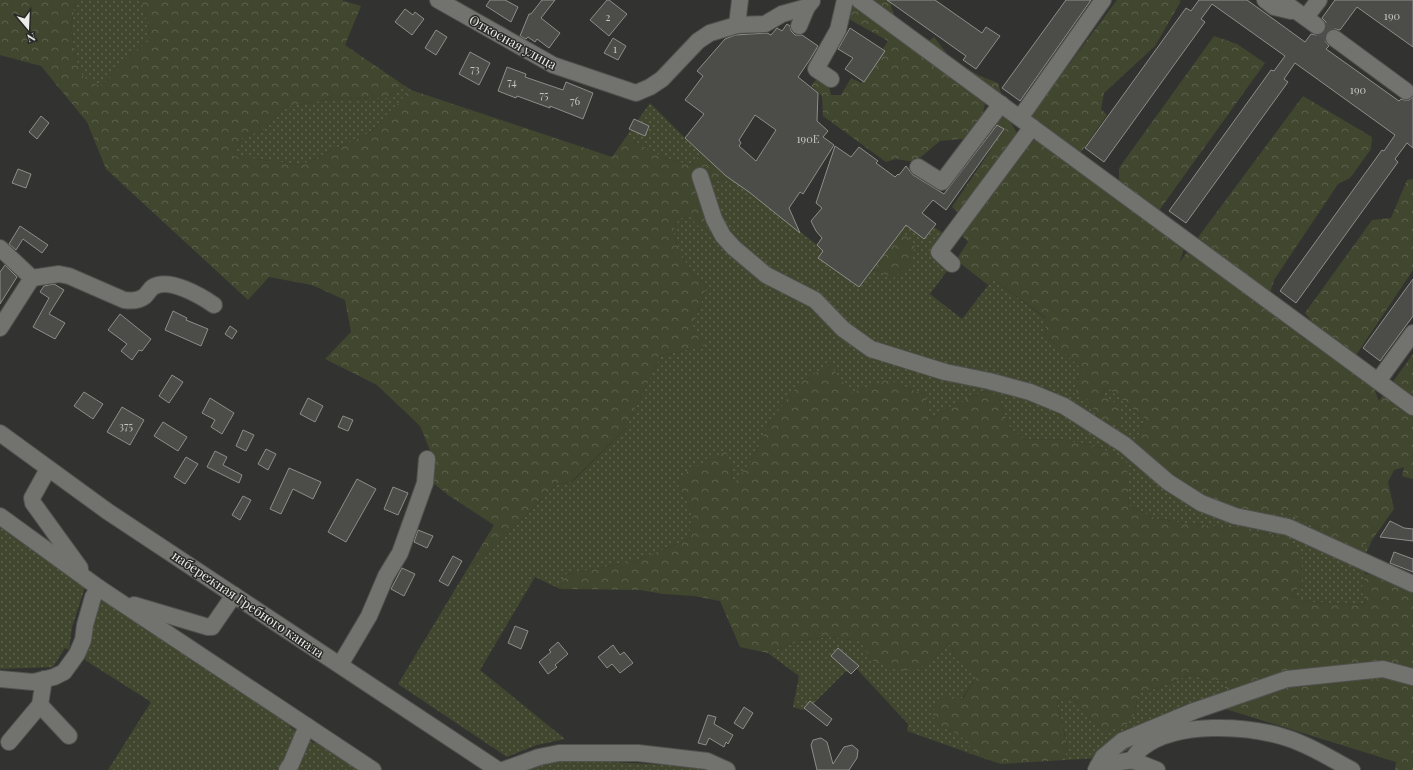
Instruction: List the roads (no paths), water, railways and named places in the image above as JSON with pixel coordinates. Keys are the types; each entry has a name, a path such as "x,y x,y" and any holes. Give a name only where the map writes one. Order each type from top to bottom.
{"street":[{"name":"Откосная улица","path":"438,0 553,65 636,93 650,88 662,79 698,41 710,33 738,25"},
{"path":"740,0 738,25 765,24 782,14 810,4"},
{"path":"832,79 816,69 838,30 845,0"},
{"path":"859,0 1413,407"},
{"path":"952,264 939,252 1026,123 1103,0"},
{"path":"1265,0 1274,7 1307,19"},
{"path":"1281,0 1307,19"},
{"path":"1307,19 1319,0"},
{"path":"799,26 810,4"},
{"path":"1334,38 1406,91"},
{"path":"918,167 942,182 1001,104"},
{"path":"700,176 714,219 723,236 734,248 766,276 815,300 843,329 871,350 945,372 989,381 1030,392 1064,406 1125,445 1168,482 1201,503 1235,516 1288,527 1413,584"},
{"path":"0,248 32,278"},
{"path":"0,328 32,278 59,274 69,276 124,300 133,301 144,297 153,287 160,284 168,284 198,294 214,305"},
{"path":"1378,381 1413,333"},
{"name":"набережная Гребного канала","path":"0,434 107,511 498,770"},
{"path":"340,665 369,616 386,576 400,553 426,484 427,459"},
{"path":"0,679 33,682 64,672 77,654 83,640 85,625 93,597 94,584 33,503 32,498 48,468"},
{"path":"0,516 116,599 373,770"},
{"path":"116,599 208,627 212,626 234,595"},
{"path":"1097,768 1103,758 1122,741 1194,711 1287,679 1383,669 1413,677"},
{"path":"9,742 40,705 44,679"},
{"path":"40,705 69,736"},
{"path":"287,770 307,726"},
{"path":"1132,760 1142,748 1180,731 1211,728 1237,728 1287,738 1312,748 1352,770"},
{"path":"503,770 539,757 559,753 638,753 707,761 727,770"},
{"path":"1097,768 1132,760 1157,770"}],"tunnel":[{"path":"1317,26 1334,38"}]}
